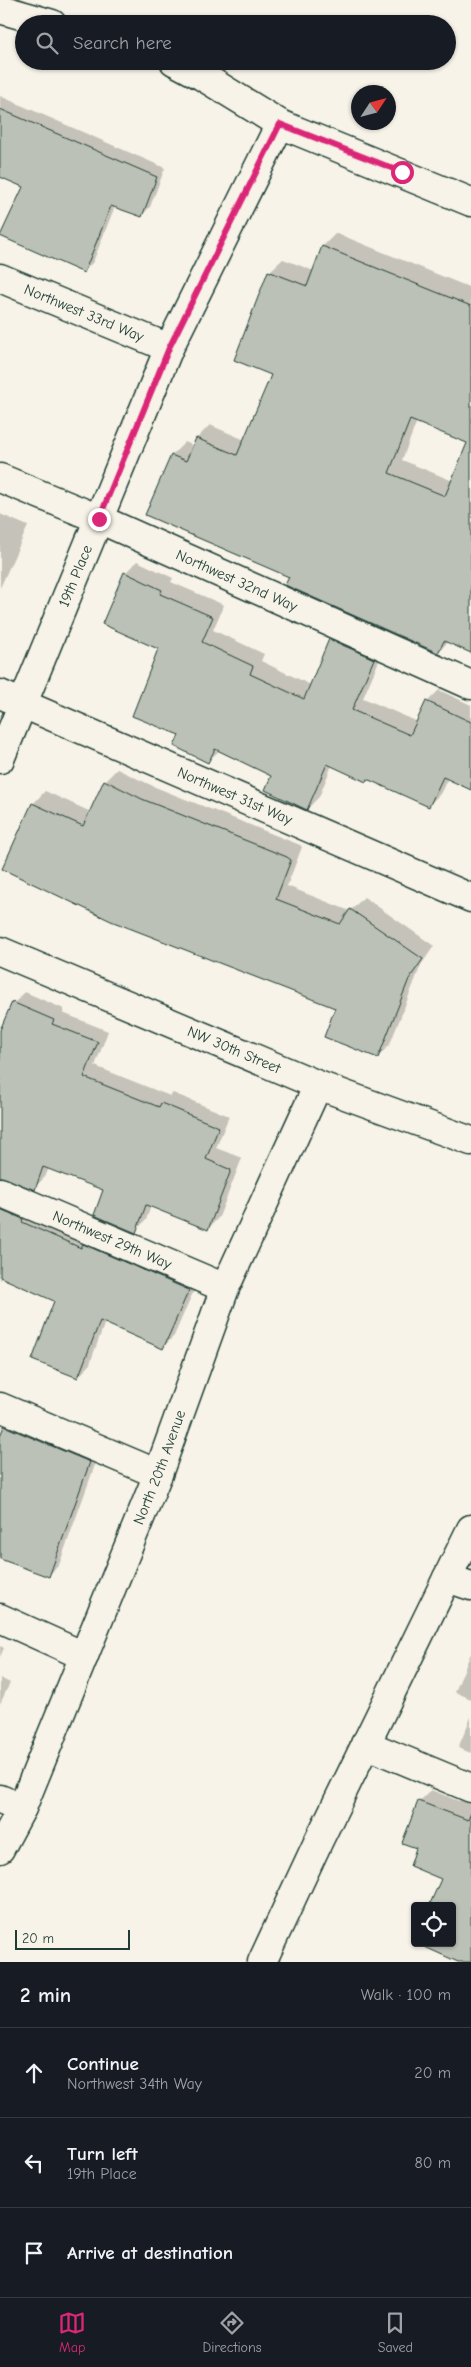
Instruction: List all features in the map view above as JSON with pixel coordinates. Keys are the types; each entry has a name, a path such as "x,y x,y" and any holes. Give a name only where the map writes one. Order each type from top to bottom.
{"street":[{"path":"0,9 21,15"},
{"path":"191,70 280,124 471,202"},
{"name":"19th Place","path":"0,759 12,699 99,519 169,348 280,124"},
{"name":"Northwest 33rd Way","path":"0,278 169,348"},
{"name":"Northwest 32nd Way","path":"0,478 99,519 471,685"},
{"name":"Northwest 31st Way","path":"12,699 471,898"},
{"name":"NW 30th Street","path":"0,951 318,1085 471,1141"},
{"name":"North 20th Avenue","path":"0,1849 11,1804 84,1656 158,1474 225,1288 318,1085"},
{"name":"Northwest 29th Way","path":"0,1192 225,1288"},
{"path":"0,1407 158,1474"},
{"path":"262,1962 366,1744 459,1582 471,1529"},
{"path":"0,1618 84,1656"},
{"path":"366,1744 471,1788"}],"building":[{"path":"0,109 157,177 142,217 111,206 84,273 0,236 23,187 0,177"},
{"path":"322,246 471,306 471,653 444,641 438,653 285,585 289,577 145,515 171,455 186,461 196,438 237,455 271,375 234,360 268,271 307,286","holes":["410,420 467,443 445,496 389,473"]},
{"path":"124,572 162,590 160,594 213,617 202,642 253,666 250,674 304,699 329,639 374,659 352,710 410,735 426,701 471,722 471,790 443,777 429,807 367,779 366,782 327,764 307,810 265,790 271,776 215,749 208,763 174,746 179,735 132,716 158,649 102,624"},
{"path":"104,780 142,799 287,857 291,860 276,899 340,924 350,909 423,959 409,979 378,1058 324,1037 335,1008 111,921 2,869 32,803 83,826"},
{"path":"12,1002 54,1020 52,1024 98,1042 84,1077 159,1107 161,1103 219,1127 206,1159 231,1170 208,1230 146,1205 136,1233 94,1215 103,1190 43,1167 35,1190 0,1177 0,1030"},
{"path":"0,1209 23,1219 22,1222 81,1248 83,1244 189,1290 163,1349 100,1321 78,1378 32,1360 54,1301 0,1277"},
{"path":"4,1426 90,1462 49,1577 0,1559 0,1436"},
{"path":"418,1801 468,1820 471,1813 471,1962 458,1962 425,1947 456,1947 456,1902 431,1902 441,1879 410,1866 416,1848 402,1843"}],"route":[{"path":"99,519 169,348 280,124 402,172"}]}
